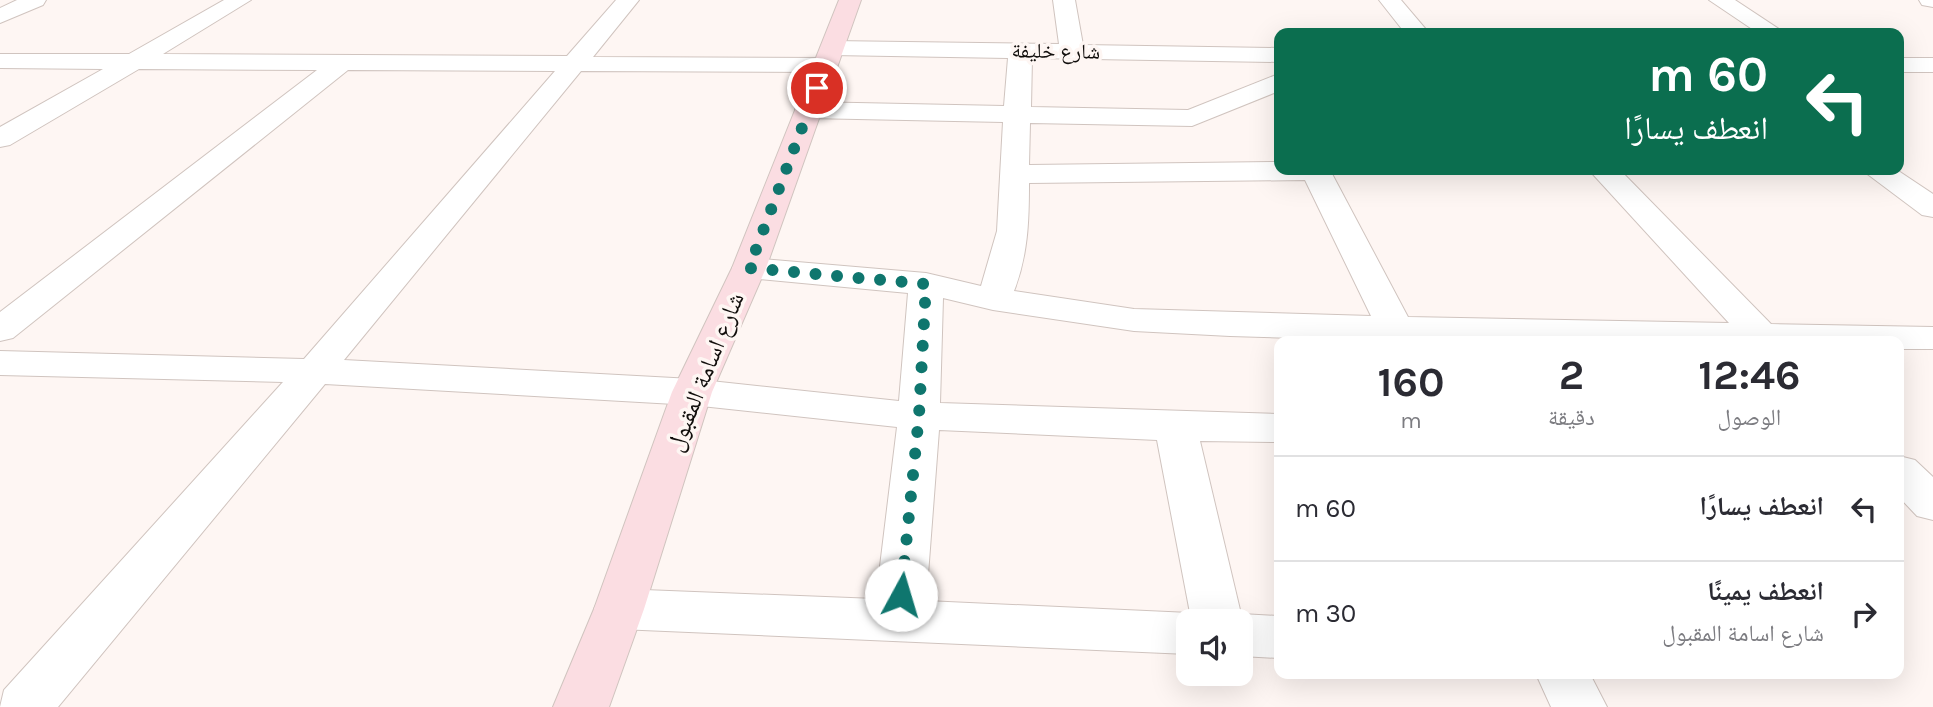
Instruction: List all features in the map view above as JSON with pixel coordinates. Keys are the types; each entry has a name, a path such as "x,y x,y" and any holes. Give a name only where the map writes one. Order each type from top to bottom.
{"street":[{"path":"0,16 34,0"},
{"path":"0,139 240,0"},
{"path":"24,707 314,372 628,0"},
{"name":"شارع اسامة المقبول","path":"581,707 619,609 692,392 749,268 850,0"},
{"path":"1064,0 1072,52"},
{"path":"1390,0 1412,28"},
{"path":"1720,0 1765,28"},
{"path":"993,299 1005,270 1013,231 1020,51"},
{"name":"شارع خليفة","path":"0,61 575,66 1020,51 1271,55"},
{"path":"0,330 342,63"},
{"path":"1904,65 1933,65"},
{"path":"808,110 1192,118 1274,87"},
{"path":"1014,174 1274,171"},
{"path":"1318,175 1399,334"},
{"path":"1609,175 1761,336"},
{"path":"1884,175 1933,208"},
{"path":"749,268 926,284 993,299 1134,320 1399,334 1581,336"},
{"path":"899,620 919,415 926,284"},
{"path":"1904,338 1933,338"},
{"path":"0,363 314,372 692,392 919,415 1177,427 1274,428"},
{"path":"1177,427 1215,609"},
{"path":"1904,476 1933,504"},
{"path":"619,609 1176,632"},
{"path":"1253,636 1274,637"},
{"path":"1565,679 1579,707"}],"route":[{"path":"817,88 749,268 926,284 919,415 901,595"}]}
